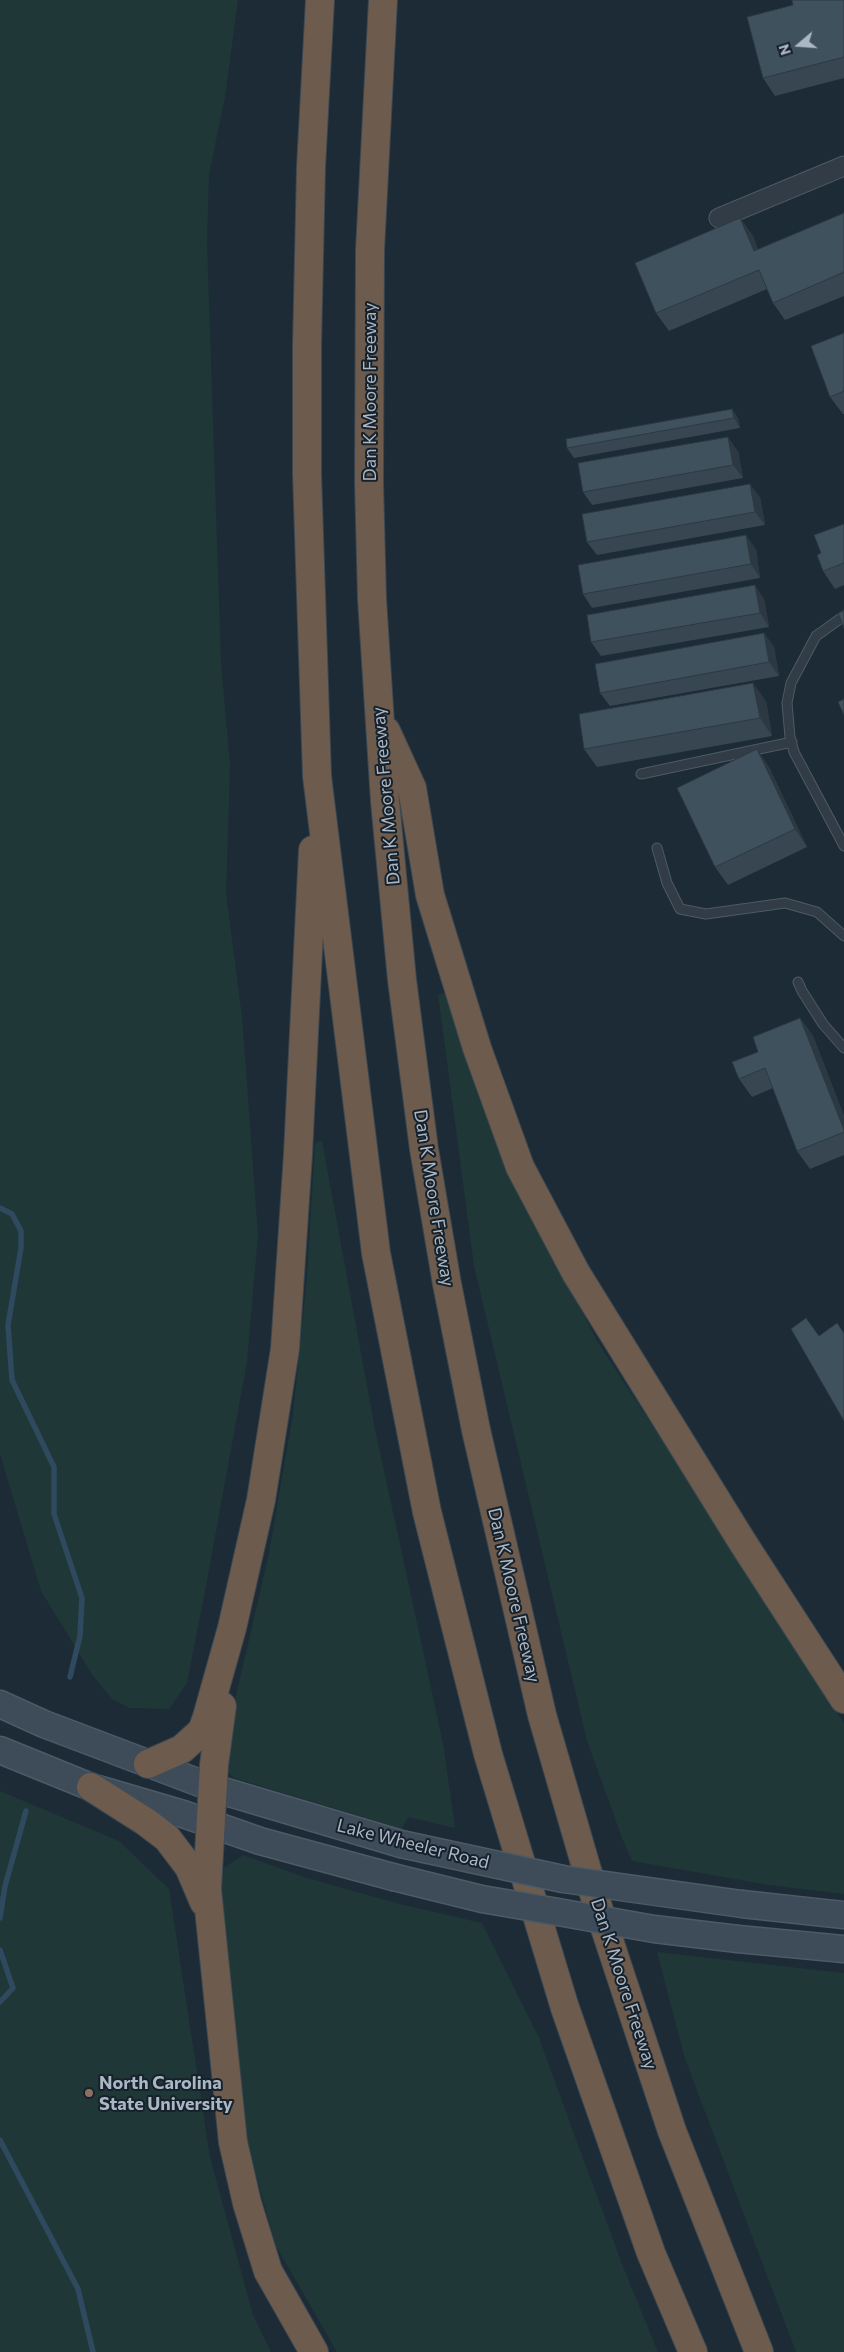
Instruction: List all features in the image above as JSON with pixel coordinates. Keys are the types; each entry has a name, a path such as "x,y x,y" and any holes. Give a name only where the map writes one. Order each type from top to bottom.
{"highway":[{"path":"148,1764 182,1749 202,1731 207,1717 232,1628 261,1500 285,1349 298,1154 317,776 306,474 311,167 320,0"},
{"name":"Dan K Moore Freeway","path":"383,0 370,270 369,492 372,599 384,801 402,980 424,1149 451,1304 476,1430 506,1568 542,1715 596,1901 672,2131 759,2352"},
{"path":"378,714 412,788 430,895 477,1048 520,1167 576,1273 743,1543 844,1699"},
{"path":"317,776 376,1253 428,1512 488,1754 565,2008 651,2253 693,2352"},
{"path":"232,1628 214,1765 207,1889 233,2142 247,2203 268,2271 314,2352"},
{"path":"91,1787 146,1822 167,1838 189,1867 209,1914"}],"main road":[{"name":"Lake Wheeler Road","path":"0,1704 44,1724 213,1788 401,1844 563,1879 742,1904 844,1915"},
{"name":"Lake Wheeler Road","path":"0,1750 91,1787 260,1841 482,1899 654,1929 844,1949"}],"street":[{"path":"719,218 844,166"}],"lane":[{"path":"844,616 816,636 791,683 787,702 794,752 844,846"},
{"path":"641,774 792,742"},
{"path":"657,848 667,883 680,909 706,914 785,903 817,912 844,936"},
{"path":"798,982 823,1024 844,1048"}],"green space":[{"path":"0,0 238,0 225,97 209,174 207,242 221,662 230,765 226,894 242,1016 258,1235 247,1362 206,1586 187,1683 169,1709 129,1708 112,1699 93,1676 41,1591 0,1454"},
{"path":"446,993 514,1175 597,1341 844,1723 844,1894 769,1885 632,1861 587,1741 474,1266 438,994"},
{"path":"322,1141 375,1429 443,1743 455,1828 408,1817 402,1829 234,1778 226,1771 231,1717 269,1553 293,1414 307,1277 315,1142"},
{"name":"North Carolina State University","path":"0,1791 119,1841 169,1889 210,2157 253,2315 271,2352 0,2352"},
{"path":"243,1855 307,1878 400,1904 482,1923 539,2038 622,2264 658,2352 337,2352 276,2246 246,2140 232,2034 219,1871"},
{"path":"657,1952 844,1973 844,2352 796,2352 685,2059"}],"building":[{"path":"792,0 844,0 844,57 763,78 747,17 793,5"},
{"path":"844,213 844,272 773,303 759,270 656,313 635,263 740,218 754,251"},
{"path":"844,333 844,391 830,397 811,346"},
{"path":"732,409 734,418 567,448 566,439"},
{"path":"728,437 733,465 583,492 578,463"},
{"path":"750,484 755,512 587,542 582,514"},
{"path":"844,524 844,563 823,571 817,555 821,553 814,535"},
{"path":"746,535 751,564 583,594 578,565"},
{"path":"755,585 760,613 591,642 587,615"},
{"path":"844,611 844,628 838,613"},
{"path":"764,633 769,662 600,693 595,664"},
{"path":"753,683 760,718 584,749 579,714"},
{"path":"844,699 844,715 838,702"},
{"path":"757,749 795,829 715,867 677,788"},
{"path":"800,1018 844,1132 797,1151 765,1068 739,1079 732,1062 758,1052 753,1037"},
{"path":"806,1318 819,1336 837,1323 844,1333 844,1421 791,1329"}],"waterway":[{"path":"0,1208 12,1214 21,1231 21,1248 8,1325 12,1380 54,1467 54,1514 82,1598 80,1636 70,1677"},
{"path":"0,1918 5,1886 26,1811"},
{"path":"0,1950 13,1988 0,2002"},
{"path":"0,2140 78,2289 93,2352"}],"place":[{"name":"North Carolina State University","path":"89,2093"}]}
